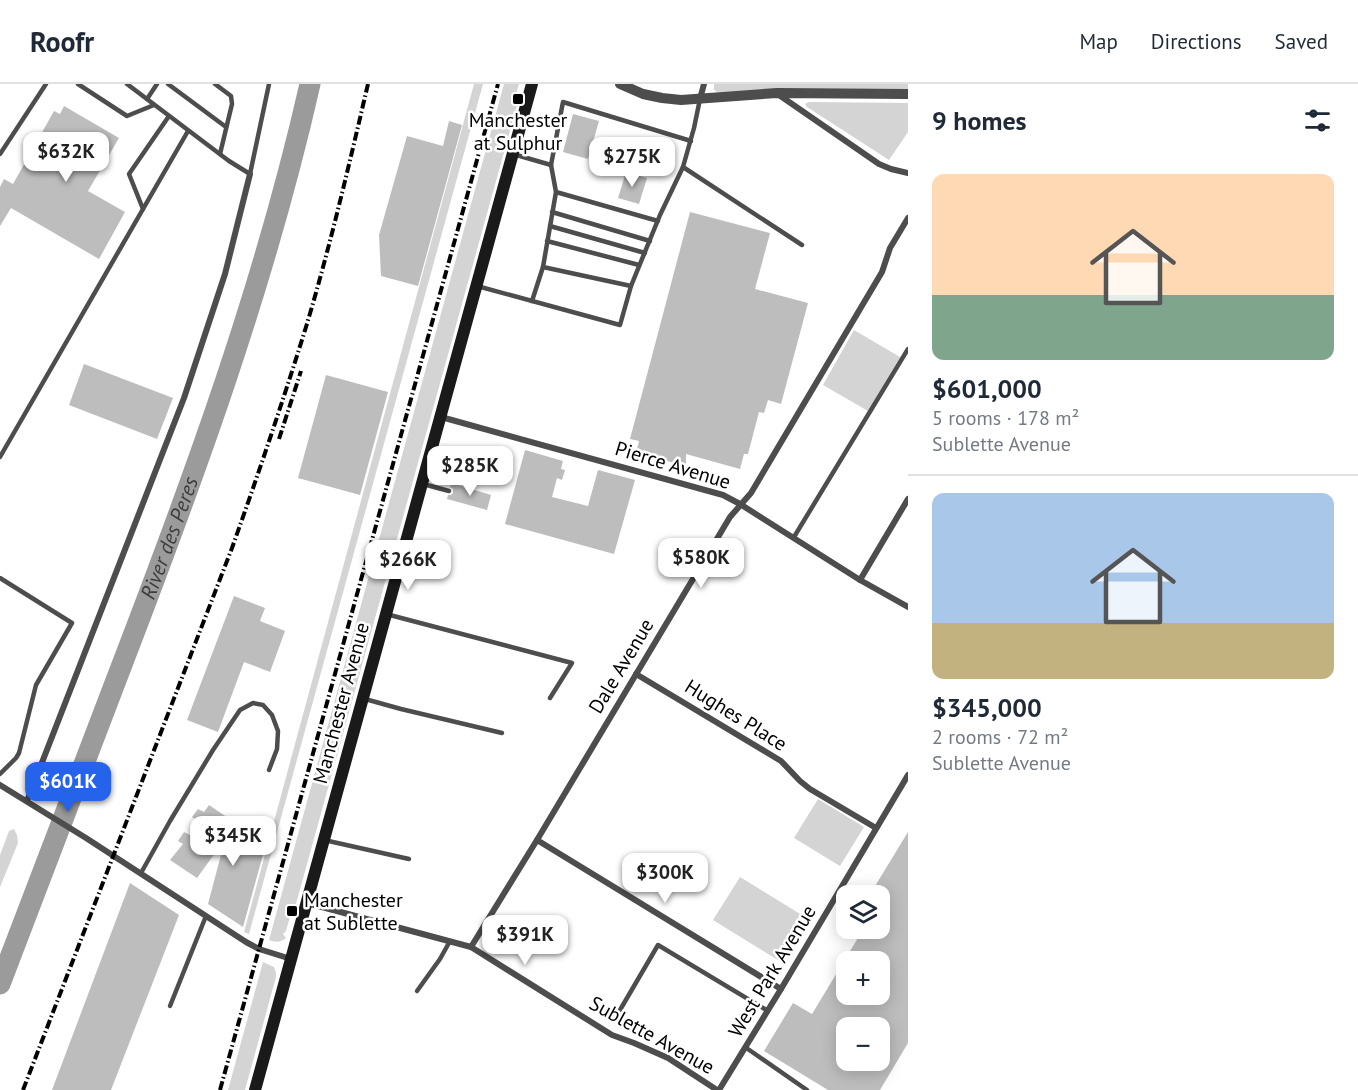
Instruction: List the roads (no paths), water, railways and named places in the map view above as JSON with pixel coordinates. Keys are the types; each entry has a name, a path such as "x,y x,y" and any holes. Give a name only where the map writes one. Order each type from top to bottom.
{"main road":[{"name":"Manchester Avenue","path":"255,1090 532,84"}],"street":[{"path":"700,99 704,84"},
{"path":"622,85 643,94 681,100 777,93 908,94"},
{"path":"777,93 879,164 908,173"},
{"path":"27,801 184,398 225,274 249,174"},
{"name":"Dale Avenue","path":"471,947 730,517 751,493 882,272 890,248 908,218"},
{"name":"Pierce Avenue","path":"441,416 723,495 908,608"},
{"path":"860,580 908,499"},
{"name":"Hughes Place","path":"636,674 781,762 810,789 876,828"},
{"name":"West Park Avenue","path":"718,1090 782,989 908,775"},
{"path":"0,785 253,946 291,959"},
{"path":"537,840 782,989"},
{"name":"Sublette Avenue","path":"307,903 471,947 612,1035 668,1058 718,1090"}],"lane":[{"path":"0,154 46,84"},
{"path":"78,84 126,116 154,105"},
{"path":"127,84 249,174 269,84"},
{"path":"147,99 157,84"},
{"path":"168,84 226,128"},
{"path":"215,84 231,96 232,104 220,154"},
{"path":"477,286 620,325 631,286 683,167 700,99"},
{"path":"532,301 543,267 556,192 551,165 563,102 691,141"},
{"path":"143,210 129,174 169,116"},
{"path":"0,457 188,131"},
{"path":"513,154 551,165"},
{"path":"683,167 802,245"},
{"path":"556,192 658,222"},
{"path":"552,212 650,241"},
{"path":"550,226 645,253"},
{"path":"547,241 639,266"},
{"path":"543,267 631,286"},
{"path":"795,537 908,349"},
{"path":"422,484 449,491"},
{"path":"0,578 72,623 36,685 16,758 0,774"},
{"path":"386,614 572,663 550,698"},
{"path":"363,698 502,733"},
{"path":"141,873 213,750 240,710 253,703 263,705 272,715 278,731 277,749 270,770"},
{"path":"324,840 409,859"},
{"path":"170,1006 206,916"},
{"path":"417,991 450,941"},
{"path":"620,1010 658,945 768,1011"},
{"path":"745,1047 807,1090"}],"waterway":[{"name":"River des Peres","path":"0,984 150,591 227,376 272,232 310,84"}],"railway":[{"path":"23,1090 232,548 261,466 315,297 368,84"},
{"path":"220,1090 498,84"},
{"path":"279,439 301,371"}],"place":[{"name":"Manchester at Sulphur","path":"518,99"},
{"name":"Manchester at Sublette","path":"292,911"}]}
